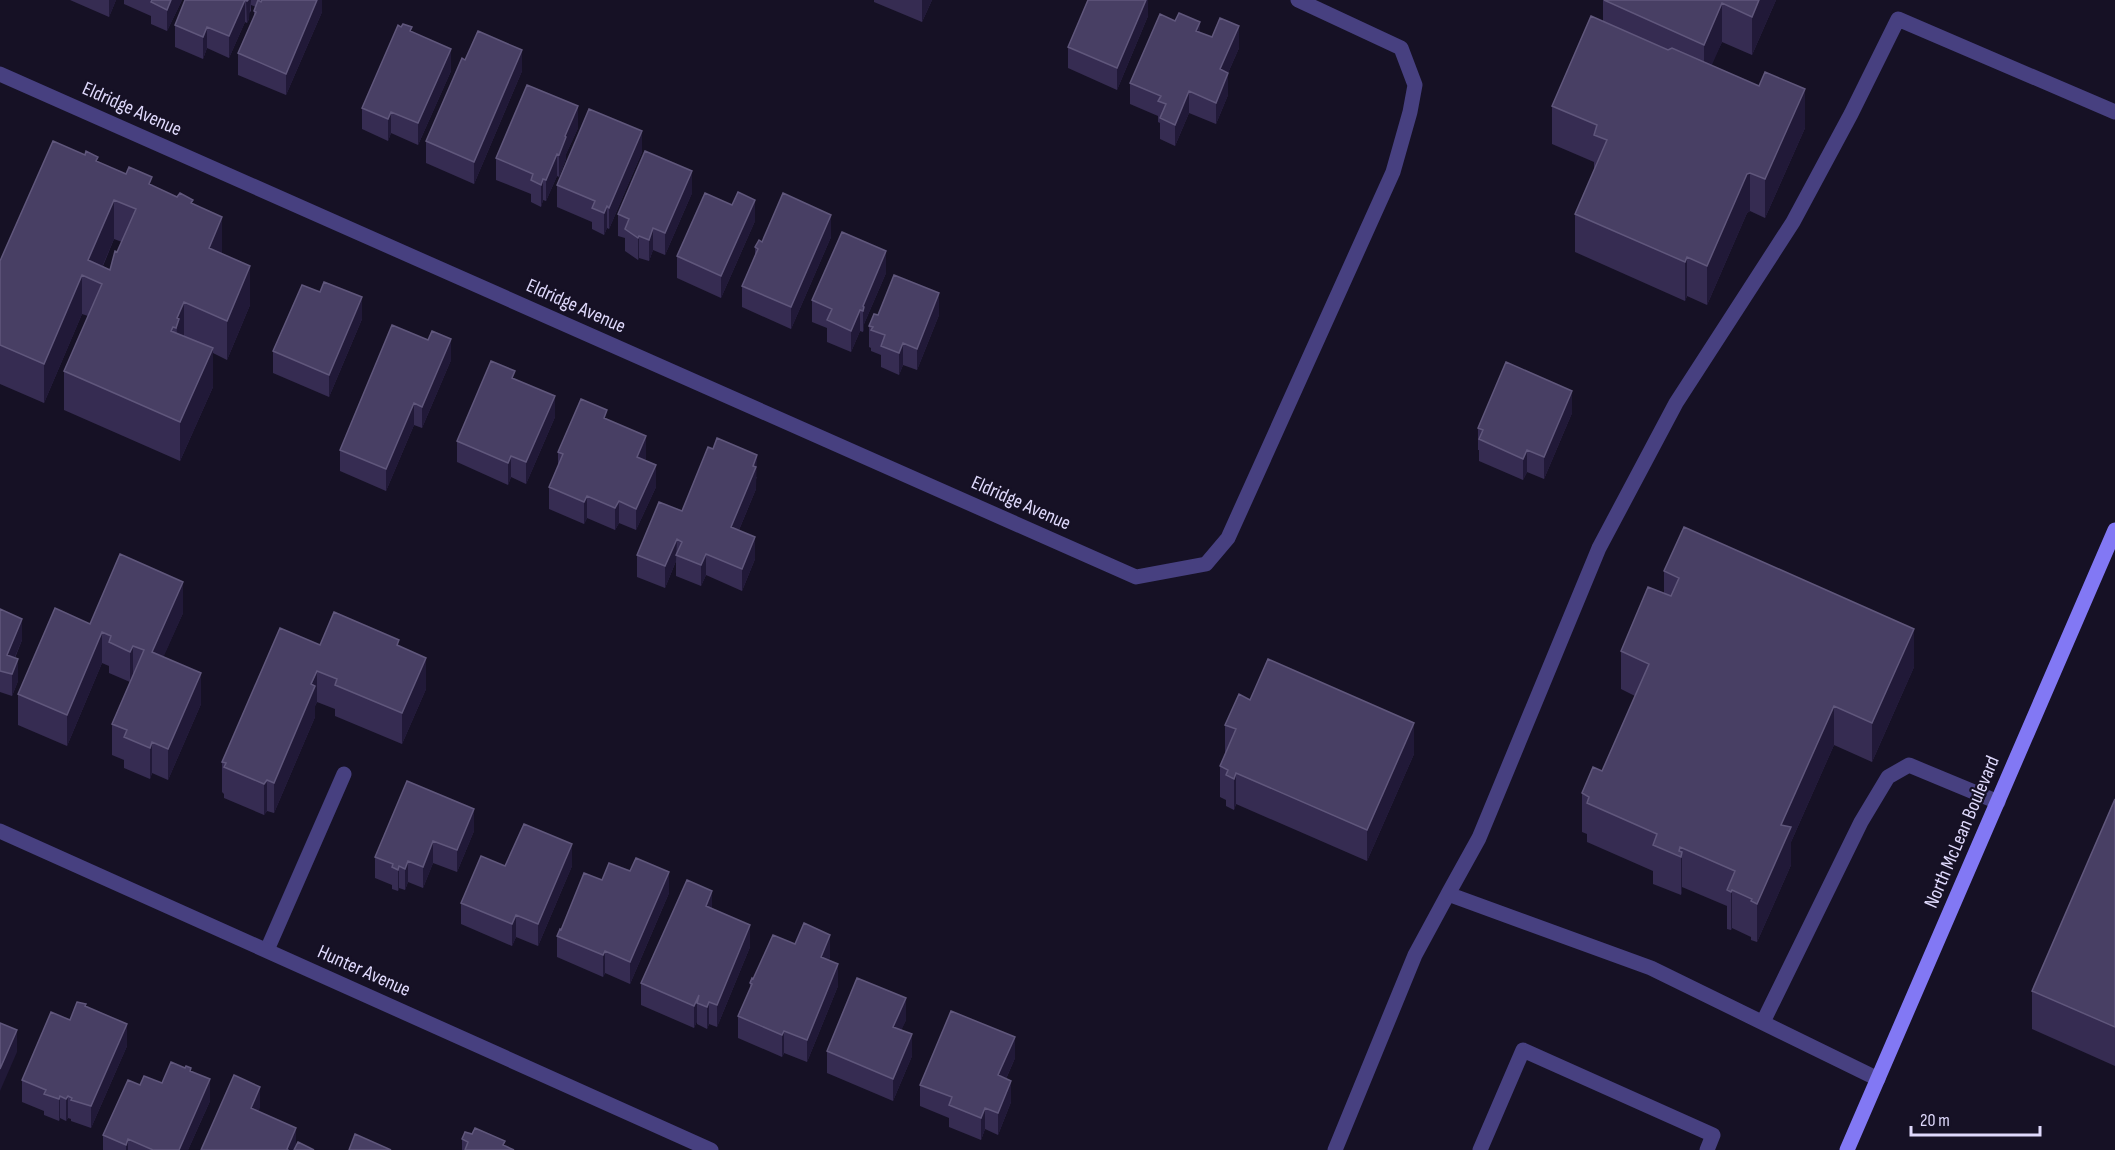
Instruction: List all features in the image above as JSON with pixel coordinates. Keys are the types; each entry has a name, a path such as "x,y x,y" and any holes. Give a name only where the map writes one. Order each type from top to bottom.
{"main road":[{"name":"North McLean Boulevard","path":"1847,1150 2115,530"}],"street":[{"name":"Eldridge Avenue","path":"0,74 1136,577 1206,564 1228,538 1393,172 1410,112 1415,85 1401,48 1298,0"},
{"path":"1335,1150 1415,955 1479,838 1599,548 1676,403 1793,222 1851,114 1898,18 2115,112"},
{"path":"1763,1022 1861,822 1888,777 1909,765 1998,802"},
{"path":"267,950 344,774"},
{"name":"Hunter Avenue","path":"0,831 702,1148"},
{"path":"1448,894 1651,968 1878,1079"},
{"path":"1480,1150 1523,1050 1713,1135 1707,1150"}],"building":[{"path":"152,0 171,0 167,10 151,2"},
{"path":"185,0 245,0 229,36 207,27 203,37 175,25"},
{"path":"258,0 261,2 262,0 317,0 286,74 238,53 256,12 254,11"},
{"path":"1088,0 1146,0 1117,68 1068,47"},
{"path":"1604,0 1759,0 1752,17 1722,3 1704,45"},
{"path":"1179,13 1200,22 1196,31 1212,37 1220,18 1239,26 1220,69 1228,73 1216,103 1189,91 1175,125 1160,118 1166,104 1158,101 1161,96 1130,83 1160,14 1175,21"},
{"path":"1591,16 1759,86 1765,72 1805,89 1765,179 1747,174 1707,266 1687,257 1685,262 1575,214 1607,140 1594,135 1597,125 1552,106"},
{"path":"403,24 412,27 410,31 451,49 418,123 391,112 388,119 362,108 398,25 401,27"},
{"path":"478,31 522,50 474,162 426,141 462,58 465,60"},
{"path":"527,85 578,106 559,155 557,154 546,180 543,179 541,185 531,180 533,174 496,158"},
{"path":"589,109 642,131 609,208 607,206 604,213 592,208 595,201 557,185"},
{"path":"53,141 85,155 86,151 98,157 96,161 126,174 129,167 152,177 149,184 177,197 180,193 193,200 191,203 222,217 209,248 250,266 227,321 184,302 177,318 179,319 176,328 173,327 171,331 213,348 180,422 64,371 102,284 82,275 44,364 0,345 0,261","holes":["114,200 136,209 117,252 115,251 110,270 88,260"]},
{"path":"645,151 692,171 665,233 653,228 649,240 639,236 638,238 625,229 629,219 618,214"},
{"path":"738,192 755,200 721,276 677,256 705,193 732,205"},
{"path":"783,193 831,215 791,307 742,286 758,249 755,247 759,240 762,242"},
{"path":"842,232 886,251 863,311 860,310 851,331 827,320 832,309 812,300"},
{"path":"894,275 939,293 917,349 903,343 899,353 881,346 885,335 871,330 873,327 869,326 874,314 878,315"},
{"path":"324,282 362,297 329,375 273,351 302,285 320,292"},
{"path":"392,325 428,340 432,331 451,339 422,407 414,403 386,469 340,450"},
{"path":"491,361 515,371 512,378 555,396 526,462 511,456 508,463 457,441"},
{"path":"1506,362 1572,391 1544,457 1527,450 1523,459 1479,439 1483,430 1478,428"},
{"path":"581,399 607,410 604,418 646,436 637,457 656,465 636,509 619,501 615,508 587,496 584,502 549,487 563,454 558,452"},
{"path":"717,438 757,455 753,466 756,467 731,527 755,537 742,569 706,554 701,565 676,555 682,542 677,539 665,566 637,555 659,502 682,511 708,447 713,449"},
{"path":"1684,527 1914,629 1872,723 1834,706 1781,825 1791,827 1757,904 1751,901 1752,899 1727,890 1735,871 1680,847 1681,857 1653,845 1657,834 1587,803 1589,797 1582,793 1593,767 1602,771 1649,664 1621,651 1648,587 1671,596 1679,578 1664,571"},
{"path":"120,554 183,582 152,652 201,673 168,749 152,742 150,748 124,737 127,730 112,724 144,650 133,646 130,652 109,642 111,636 102,632 67,715 18,694 55,608 90,624"},
{"path":"0,609 22,619 7,655 18,659 12,674 0,671"},
{"path":"334,612 399,640 397,645 426,658 402,713 335,685 337,679 317,671 311,684 315,686 274,783 267,780 264,784 224,767 226,763 222,762 280,628 320,645"},
{"path":"1268,659 1414,723 1367,830 1236,773 1234,779 1226,775 1228,770 1220,766 1236,729 1225,725 1239,694 1250,700"},
{"path":"407,781 474,809 457,850 433,841 423,867 408,861 405,869 399,866 398,870 392,867 393,864 375,857"},
{"path":"2115,799 2115,1027 2032,991"},
{"path":"524,824 572,844 538,924 516,915 512,924 461,903 481,856 505,866"},
{"path":"636,858 669,872 630,962 605,951 603,955 557,936 584,873 602,880 609,863 630,871"},
{"path":"687,880 712,891 706,906 750,925 717,1005 709,1002 707,1007 697,1003 699,995 694,1006 641,983"},
{"path":"804,923 830,935 821,957 838,964 807,1040 784,1031 782,1035 738,1016 752,984 750,983 752,978 773,935 795,944"},
{"path":"857,978 906,998 893,1027 912,1034 893,1079 827,1051"},
{"path":"77,1002 127,1024 91,1106 71,1100 72,1098 68,1096 66,1099 60,1096 59,1099 44,1094 46,1090 22,1080 51,1012 70,1020"},
{"path":"951,1011 1015,1037 998,1075 1011,1081 998,1113 985,1108 981,1118 949,1105 952,1097 920,1085"},
{"path":"0,1023 17,1030 0,1069"},
{"path":"171,1062 191,1068 190,1071 210,1079 179,1150 153,1150 128,1139 126,1145 103,1135 128,1080 140,1085 144,1076 162,1083"},
{"path":"234,1075 260,1087 251,1108 296,1128 288,1150 201,1150"},
{"path":"475,1128 505,1141 503,1145 514,1150 465,1150 468,1142 462,1139 465,1132 472,1134"},
{"path":"355,1134 391,1150 349,1150"},
{"path":"298,1142 314,1150 294,1150"}]}
